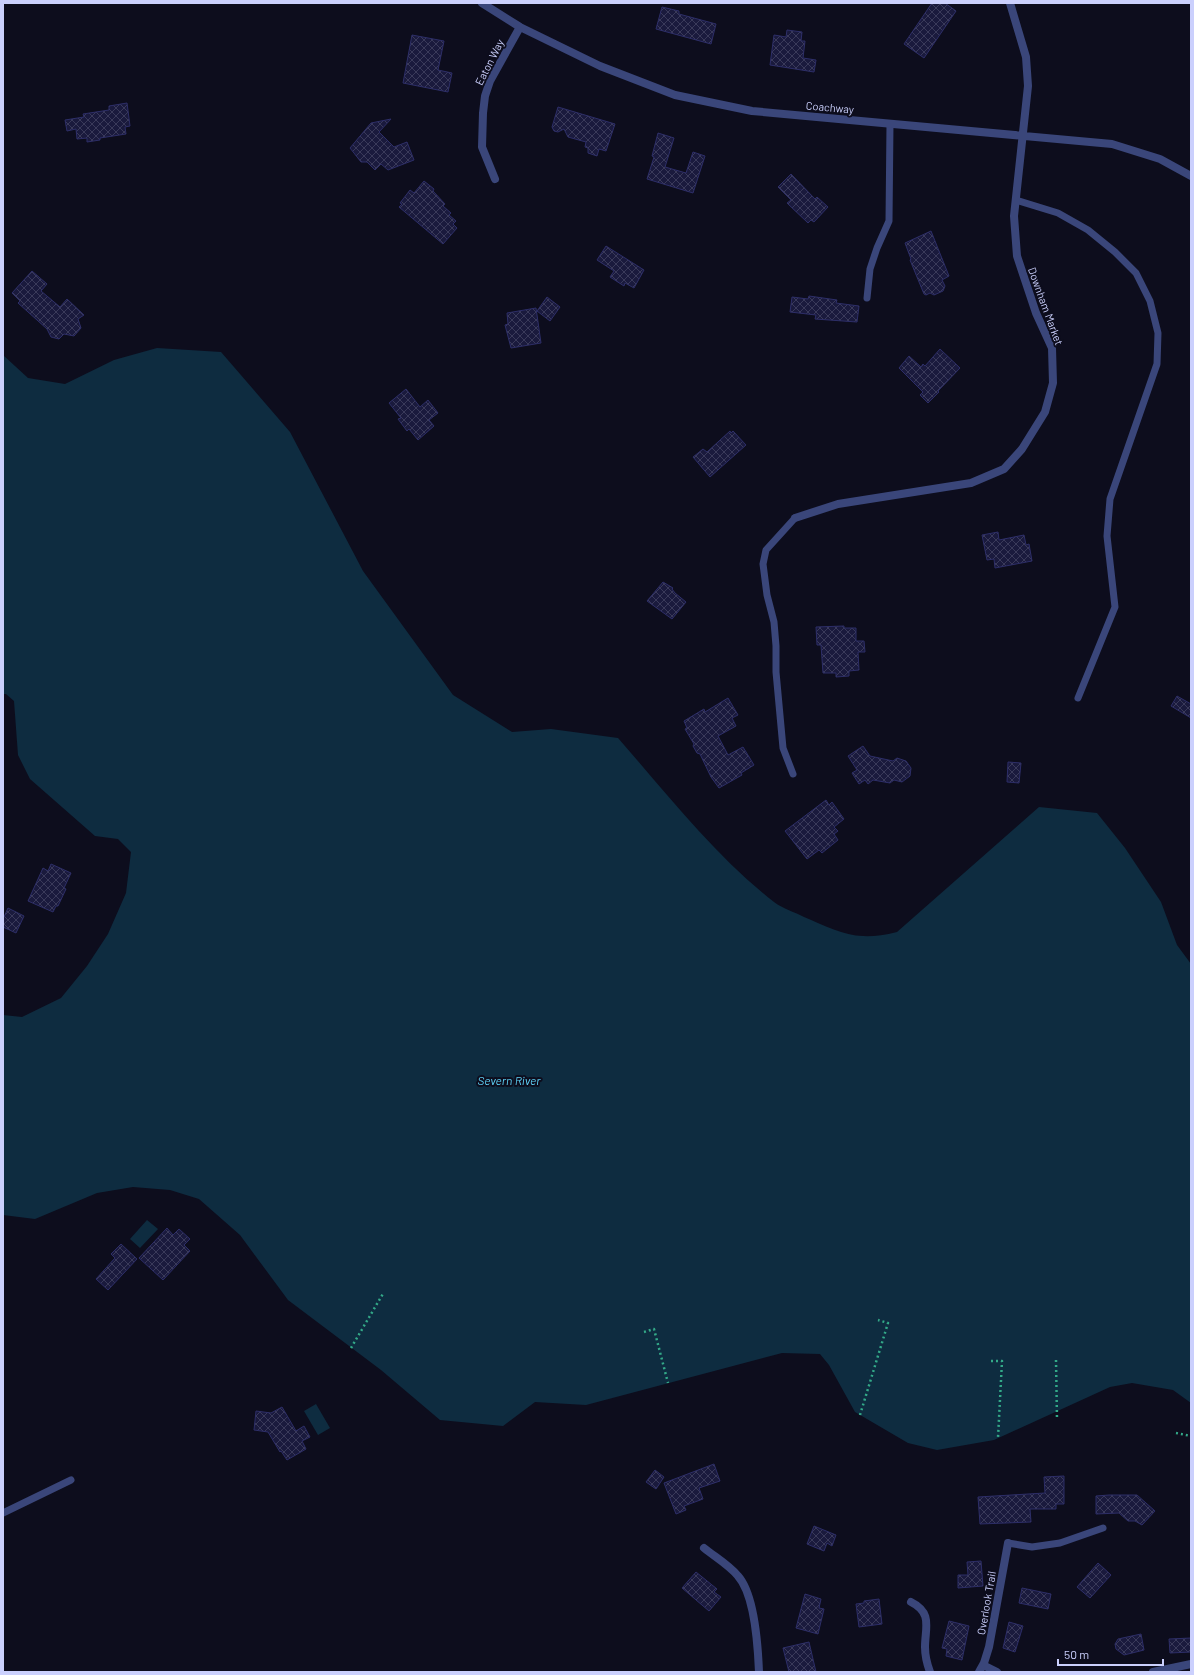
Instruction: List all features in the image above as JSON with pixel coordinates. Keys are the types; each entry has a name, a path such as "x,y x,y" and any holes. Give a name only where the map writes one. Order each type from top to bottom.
{"street":[{"name":"Coachway","path":"482,3 520,27 600,66 676,95 752,111 1022,137 1112,144 1160,159 1191,176"},
{"name":"Downham Market","path":"795,518 838,504 971,483 1004,469 1022,449 1045,412 1053,383 1052,348 1036,313 1017,256 1014,216 1028,86 1026,57 1010,3"},
{"name":"Eaton Way","path":"495,179 482,147 485,96 490,82 520,27"},
{"name":"Overlook Trail","path":"981,1669 989,1647 1008,1543"},
{"path":"704,1548 738,1576 748,1595 757,1633 759,1672"},
{"path":"911,1602 920,1608 925,1615 927,1627 925,1654 930,1672"},
{"path":"1153,1672 1191,1664"},
{"path":"981,1669 997,1672"}],"lane":[{"path":"867,298 870,268 889,222 890,124"},
{"path":"1016,200 1058,213 1088,230 1115,252 1136,273 1150,301 1158,333 1156,364 1110,499 1107,536 1115,607 1078,698"},
{"path":"793,774 783,748 776,672 774,622 766,595 763,564 766,550 795,518"},
{"path":"3,1513 71,1480"},
{"path":"1008,1543 1032,1547 1060,1543 1103,1528"}],"path":[{"path":"351,1348 384,1292"},
{"path":"860,1415 888,1323 878,1320"},
{"path":"644,1332 654,1329 668,1383"},
{"path":"991,1360 1002,1361 998,1438"},
{"path":"1056,1360 1057,1420"},
{"path":"1176,1433 1191,1436"}],"water":[{"name":"Severn River","path":"157,348 221,352 290,432 363,571 453,695 512,732 551,729 618,738 712,845 752,884 785,909 829,928 849,934 871,936 897,932 1039,807 1097,813 1125,848 1161,902 1177,945 1191,964 1191,1403 1173,1390 1132,1383 1110,1387 994,1440 937,1450 908,1443 855,1412 829,1365 820,1354 782,1353 586,1405 535,1402 503,1426 440,1420 381,1370 288,1300 240,1235 199,1199 170,1190 133,1187 97,1193 35,1219 3,1215 3,1015 22,1017 61,998 87,966 108,934 126,893 131,852 118,839 95,836 30,779 18,755 14,701 6,694 3,694 3,355 28,378 65,384 114,360"},
{"path":"147,1220 158,1229 140,1248 130,1239"},
{"path":"316,1404 330,1428 318,1435 304,1411"}],"building":[{"path":"932,3 945,3 956,11 924,58 904,44"},
{"path":"662,7 679,11 679,14 716,24 711,44 656,29"},
{"path":"787,30 802,32 801,41 805,41 803,58 816,60 814,72 770,65 774,35 786,37"},
{"path":"412,35 444,41 438,70 452,73 448,92 403,83"},
{"path":"127,103 130,126 125,127 126,134 100,138 100,140 87,142 87,138 77,139 76,129 67,131 65,120 84,117 83,114 109,110 109,106"},
{"path":"558,107 615,124 606,151 599,149 597,156 588,153 588,148 585,147 586,142 568,137 564,129 558,132 554,131 552,127"},
{"path":"391,119 379,132 394,147 407,142 414,160 388,170 381,164 375,170 367,162 361,162 350,148 371,123"},
{"path":"658,133 674,138 665,167 686,173 693,152 705,156 693,193 647,179 654,157 652,156"},
{"path":"791,174 815,199 817,197 828,207 814,222 811,220 808,223 787,203 791,200 778,187"},
{"path":"424,181 434,189 433,191 445,204 443,206 451,213 449,215 456,221 453,224 457,228 443,244 399,207 402,204 400,203 410,190 414,193"},
{"path":"931,231 949,276 942,280 945,286 943,291 934,295 930,293 926,295 924,294 910,260 911,259 905,243"},
{"path":"606,246 644,270 634,288 625,283 624,286 610,277 614,271 597,260"},
{"path":"32,271 47,284 41,291 60,307 67,299 84,315 78,319 81,328 74,336 64,334 59,339 51,337 47,329 18,303 20,301 12,293"},
{"path":"809,296 837,300 836,303 859,306 857,322 815,319 816,315 790,312 792,297 808,299"},
{"path":"547,297 560,307 550,321 537,311"},
{"path":"536,308 541,343 511,348 505,325 508,324 507,313"},
{"path":"940,349 960,368 928,403 920,395 923,392 899,368 909,356 921,367 923,364 925,366"},
{"path":"406,389 420,407 428,400 438,413 429,420 434,426 418,440 409,429 407,431 398,419 401,418 389,403"},
{"path":"730,431 731,433 733,431 746,445 710,477 693,457 703,449 707,452"},
{"path":"998,532 999,540 1024,535 1026,545 1029,544 1032,561 995,568 994,559 987,560 982,535"},
{"path":"663,582 673,588 672,589 675,593 686,602 672,619 647,601"},
{"path":"844,626 844,628 856,628 856,641 864,641 865,652 858,652 859,670 849,671 849,676 836,677 836,673 823,673 821,645 817,645 816,627"},
{"path":"1177,696 1191,704 1191,718 1171,706"},
{"path":"728,698 738,715 732,718 736,726 718,736 728,755 743,747 754,765 741,773 742,775 719,788 711,777 700,754 697,753 693,746 694,744 685,729 687,728 684,721 704,709 705,712"},
{"path":"863,746 870,756 893,761 897,758 906,761 911,768 910,776 902,782 894,780 890,783 873,780 868,784 865,780 859,784 852,773 857,770 848,756"},
{"path":"1008,762 1021,763 1019,783 1007,782"},
{"path":"826,800 829,805 832,802 844,819 834,827 838,831 834,834 838,840 822,853 819,850 807,859 785,831"},
{"path":"51,864 71,873 64,888 66,889 58,906 56,906 53,912 28,901 43,868 48,871"},
{"path":"8,908 24,916 16,933 3,927 3,919"},
{"path":"167,1228 173,1235 179,1229 190,1239 184,1245 190,1251 163,1280 139,1258"},
{"path":"121,1244 137,1259 108,1290 96,1279 115,1258 111,1254"},
{"path":"282,1407 296,1431 304,1426 310,1437 302,1441 306,1449 287,1460 281,1451 280,1452 268,1432 254,1430 256,1411 271,1413"},
{"path":"714,1464 720,1481 699,1488 703,1499 684,1506 686,1510 676,1514 664,1483"},
{"path":"655,1470 664,1477 656,1489 646,1482"},
{"path":"1064,1476 1064,1504 1056,1504 1056,1509 1030,1509 1031,1522 980,1524 978,1497 1045,1493 1044,1477"},
{"path":"1137,1495 1155,1511 1142,1525 1135,1521 1128,1521 1119,1513 1096,1514 1096,1496"},
{"path":"814,1526 836,1535 832,1546 827,1543 824,1551 807,1544"},
{"path":"981,1561 983,1586 958,1588 958,1575 968,1575 967,1562"},
{"path":"1098,1563 1111,1575 1090,1598 1077,1587"},
{"path":"696,1572 717,1589 714,1592 721,1597 709,1611 682,1588"},
{"path":"1022,1588 1051,1594 1048,1609 1019,1603"},
{"path":"805,1594 821,1599 819,1608 824,1609 818,1634 796,1628"},
{"path":"879,1599 882,1624 859,1627 856,1604 864,1603 864,1601"},
{"path":"949,1621 969,1626 962,1660 946,1656 947,1649 942,1648"},
{"path":"1009,1622 1023,1626 1015,1652 1003,1648"},
{"path":"1141,1634 1144,1650 1124,1655 1116,1649 1115,1644 1118,1639"},
{"path":"1191,1638 1191,1652 1170,1653 1169,1639"},
{"path":"809,1642 816,1672 789,1672 783,1648"}]}
